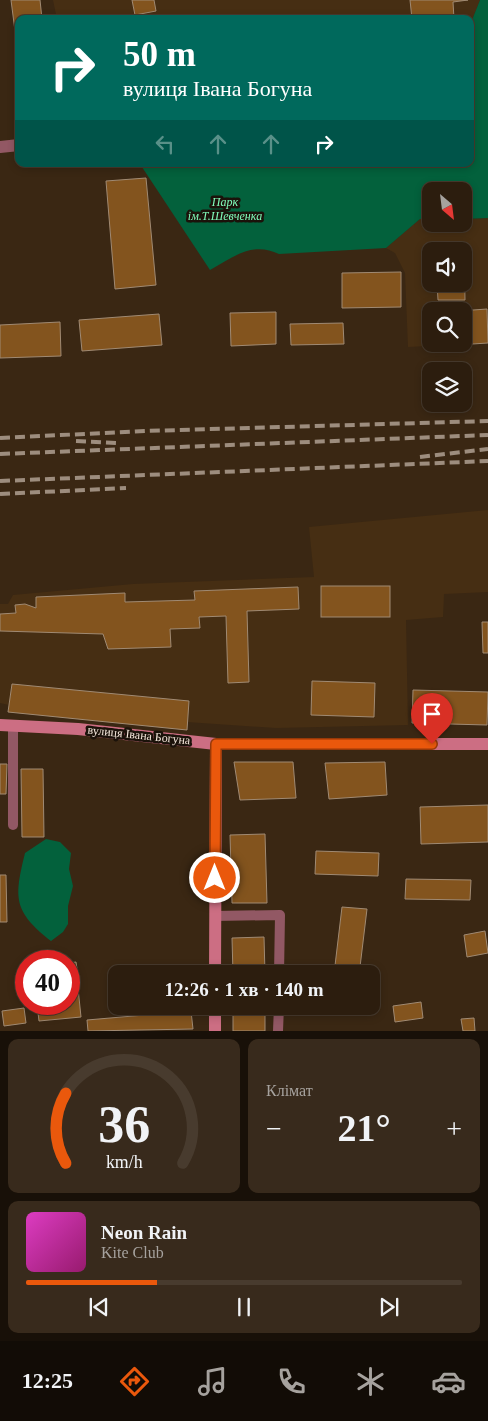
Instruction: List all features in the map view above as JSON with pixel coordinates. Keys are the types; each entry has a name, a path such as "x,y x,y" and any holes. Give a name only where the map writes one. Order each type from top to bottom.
{"street":[{"path":"0,147 15,145"},
{"name":"вулиця Івана Богуна","path":"6,725 78,728 216,744 488,744"},
{"path":"215,965 216,744"},
{"path":"214,1031 215,1015"}],"lane":[{"path":"6,725 13,824"},
{"path":"215,916 280,915 279,965"},
{"path":"278,1031 279,1015"}],"shaded area":[{"path":"53,0 480,0 474,15 56,15"},
{"path":"488,218 488,343 472,344 472,302 422,302 422,346 408,347 405,273 395,253 386,248 422,219 422,232 472,232 472,219"},
{"path":"488,510 488,592 444,594 443,617 406,620 408,725 276,728 187,722 187,730 8,712 9,705 0,703 0,604 8,604 13,595 133,584 314,577 309,527"}],"green space":[{"name":"Парк ім.Т.Шевченка","path":"480,0 488,0 488,218 472,219 472,182 422,182 422,219 386,248 279,254 270,250 252,250 243,252 210,270 142,167 474,167 474,15"},
{"path":"46,839 60,842 71,853 69,869 73,886 68,906 68,924 63,932 51,941 29,921 23,912 18,893 25,853"}],"building":[{"path":"11,0 40,0 42,15 15,15 15,31"},
{"path":"132,0 154,0 156,11 135,15"},
{"path":"410,0 468,0 453,2 454,15 412,15"},
{"path":"146,178 156,285 115,289 106,181"},
{"path":"401,272 401,307 342,308 342,273"},
{"path":"438,292 465,292 465,300 438,300"},
{"path":"487,309 488,343 472,344 472,310"},
{"path":"276,312 276,344 231,346 230,313"},
{"path":"159,314 162,345 82,351 79,320"},
{"path":"60,322 61,356 0,358 0,325"},
{"path":"343,323 344,344 291,345 290,324"},
{"path":"321,586 390,586 390,617 321,617"},
{"path":"298,587 299,609 247,611 249,682 228,683 226,616 199,617 200,628 170,629 171,647 108,649 103,634 0,631 0,614 16,613 15,605 25,604 36,608 36,597 125,593 125,602 195,600 194,591"},
{"path":"482,622 488,622 488,653 483,653"},
{"path":"312,681 375,683 374,717 311,715"},
{"path":"12,684 189,701 187,730 8,712"},
{"path":"413,690 488,692 487,725 412,723"},
{"path":"234,762 293,762 296,798 240,800"},
{"path":"385,762 387,795 329,799 325,763"},
{"path":"0,764 7,764 6,794 0,794"},
{"path":"21,769 43,769 44,837 22,837"},
{"path":"488,805 488,842 421,844 420,807"},
{"path":"265,834 267,903 232,903 230,835"},
{"path":"316,851 379,853 378,876 315,874"},
{"path":"0,875 6,875 7,922 0,922"},
{"path":"406,879 471,880 470,900 405,899"},
{"path":"342,907 367,909 360,965 335,965"},
{"path":"485,931 488,953 467,957 464,935"},
{"path":"264,937 265,965 233,965 232,938"},
{"path":"421,1002 423,1018 395,1022 393,1006"},
{"path":"80,1007 81,1017 39,1021 38,1015 80,1015"},
{"path":"15,1009 15,1015 25,1015 26,1023 4,1026 2,1011"},
{"path":"145,1015 191,1015 193,1029 88,1031 87,1020"},
{"path":"233,1015 265,1015 265,1031 233,1031"},
{"path":"474,1018 475,1031 463,1031 461,1019"}],"railway":[{"path":"0,438 145,431 488,421"},
{"path":"0,454 488,435"},
{"path":"76,441 116,443"},
{"path":"420,457 488,449"},
{"path":"0,481 488,461"},
{"path":"0,494 126,488"}],"route":[{"path":"215,878 216,744 432,744"}]}
